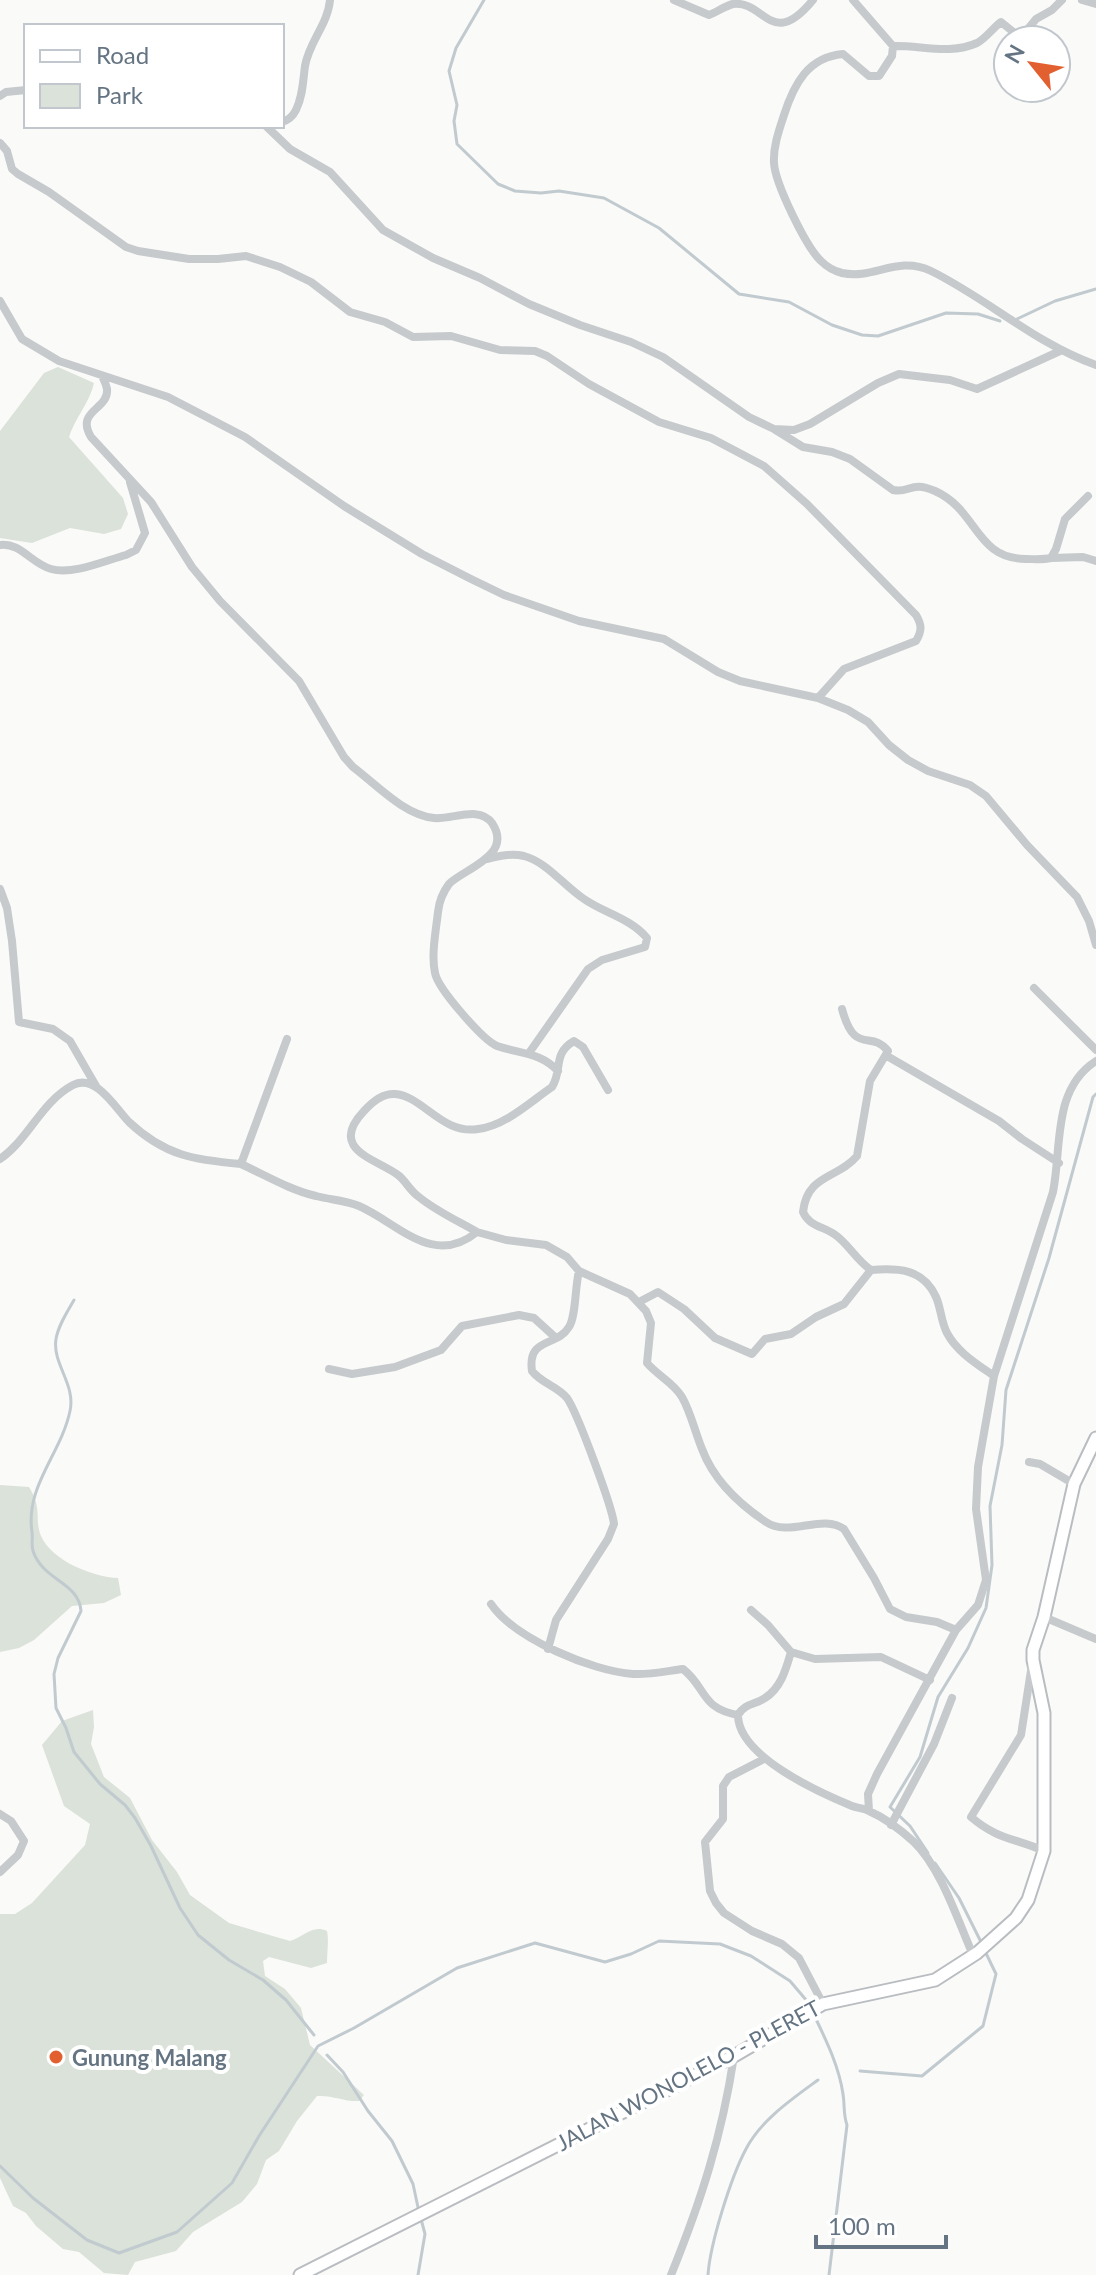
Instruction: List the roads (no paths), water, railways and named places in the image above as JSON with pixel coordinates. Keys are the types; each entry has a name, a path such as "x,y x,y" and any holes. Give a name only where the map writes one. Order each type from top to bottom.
{"main road":[{"name":"JALAN WONOLELO - PLERET","path":"300,2275 734,2056 823,2004 935,1980 1001,1933 1028,1900 1044,1851 1044,1713 1033,1660 1074,1484 1096,1438"}],"street":[{"path":"284,121 289,120 296,110 305,65 329,10 330,0"},
{"path":"674,0 709,15 733,4 743,5 764,17 782,21 798,17 813,0"},
{"path":"853,0 893,46 892,56 879,76 869,76 843,54 814,63 791,93 775,149 775,174 811,249 830,269 844,273 857,274 907,264 919,266 983,299 1060,351 1096,365"},
{"path":"893,46 931,50 978,43 1001,22 1017,35 1023,35 1036,19 1062,0"},
{"path":"1082,0 1096,4"},
{"path":"0,96 6,92 24,90"},
{"path":"268,128 290,149 330,172 383,230 529,304 663,357 749,417 803,447 850,459 893,490 898,492 916,485 938,492 961,509 984,543 1002,556 1011,559 1083,557 1096,561"},
{"path":"0,143 7,151 12,169 18,174 49,192 126,247 189,259 246,256 317,284 350,312 385,322 413,337 451,336 500,350 535,351 659,422 711,438 764,466 807,504 921,623 921,633 916,641 844,669 818,698"},
{"path":"0,301 22,339 59,361 168,397 245,437 344,506 422,554 504,595 579,621 664,639 718,672 740,681 818,698 848,710 868,722 908,760 928,771 970,785 986,796 1077,897 1096,945"},
{"path":"774,429 794,430 810,424 878,383 899,374 950,380 977,389 1060,351"},
{"path":"102,376 107,391 105,398 87,419 86,426 91,437 151,502 192,567 220,601 299,681 336,745 353,767 420,816 447,819 477,814 494,825 497,837 487,859 449,885 442,897 438,910 435,975 442,988 489,1041 540,1057 558,1071"},
{"path":"0,545 15,546 43,566 59,570 136,550 145,533 129,478"},
{"path":"1051,558 1065,519 1088,496"},
{"path":"487,859 506,855 537,861 586,901 624,920 647,938 645,947 602,960 588,969 529,1053"},
{"path":"0,889 7,908 12,941 19,1022 53,1029 70,1041 96,1086 137,1129 174,1152 193,1159 241,1164 298,1190 361,1207 401,1233 422,1242 452,1246 477,1232"},
{"path":"1034,988 1096,1050"},
{"path":"842,1009 851,1033 884,1046 888,1051 870,1081 857,1156 815,1184 809,1191 803,1212 813,1224 837,1235 860,1263 871,1270 898,1268 913,1272 923,1280 936,1297 948,1336 968,1358 994,1376"},
{"path":"241,1164 284,1055 287,1039"},
{"path":"608,1090 583,1047 571,1042 557,1062 557,1079 552,1087 498,1123 467,1130 444,1123 410,1099 392,1093 382,1096 358,1118 352,1139 361,1156 393,1172 417,1197 477,1232 506,1240 546,1245 567,1257 579,1271 621,1288 639,1302 651,1323 647,1363 681,1395 707,1462 731,1494 771,1526 839,1526 844,1529 890,1609 906,1617 937,1622 956,1630"},
{"path":"887,1056 999,1121 1059,1163"},
{"path":"869,1811 870,1788 956,1630 978,1605 986,1580 976,1489 994,1376 1044,1224 1059,1163 1063,1106 1071,1086 1086,1067 1096,1061"},
{"path":"0,1159 23,1138 44,1109 70,1086 79,1082 96,1086"},
{"path":"639,1302 658,1292 684,1309 715,1338 752,1354 765,1339 791,1334 816,1317 844,1304 871,1270"},
{"path":"548,1649 556,1620 614,1524 572,1407 556,1388 537,1378 532,1371 532,1356 537,1348 556,1338 573,1319 574,1289 579,1271"},
{"path":"329,1369 352,1374 395,1367 441,1350 462,1326 519,1315 534,1318 556,1338"},
{"path":"1029,1462 1040,1464 1074,1484"},
{"path":"491,1604 512,1625 548,1649 633,1674 683,1669 708,1702 722,1711 738,1715"},
{"path":"751,1610 791,1652 815,1659 881,1657 930,1680"},
{"path":"1044,1617 1096,1639"},
{"path":"791,1652 781,1682 766,1698 747,1704 738,1715 746,1739 764,1759 827,1794 892,1822 916,1844 927,1857 975,1954"},
{"path":"1033,1660 1028,1676 1021,1735 971,1817 1001,1838 1026,1843 1044,1851"},
{"path":"892,1822 934,1744 952,1698"},
{"path":"764,1759 729,1777 723,1786 723,1819 705,1842 710,1891 724,1913 752,1931 782,1944 799,1958 823,2004"},
{"path":"0,1814 11,1821 24,1841 18,1855 0,1872"},
{"path":"671,2275 698,2208 726,2115 734,2056"}],"waterway":[{"path":"484,0 456,48 449,71 457,105 454,121 457,144 498,184 515,191 559,191 604,198 659,228 739,294 789,302 832,325 862,335 878,336 946,313 978,314 1000,321"},
{"path":"1017,319 1055,301 1096,289"},
{"path":"928,1853 910,1826 890,1807 920,1757 938,1697 968,1648 986,1608 992,1565 990,1506 1002,1445 1006,1390 1049,1258 1096,1094"},
{"path":"74,1300 56,1339 57,1357 70,1392 70,1411 39,1485 31,1515 32,1549 38,1561 68,1587 79,1601 81,1611 58,1658 54,1674 56,1708 74,1752 100,1784 135,1818 180,1908 198,1935 229,1960 263,1980 286,2000 314,2035"},
{"path":"935,1863 959,1898 981,1942"},
{"path":"0,2166 33,2198 87,2240 119,2253 177,2232 232,2183 318,2046 457,1968 535,1943 605,1962 659,1941 720,1944 751,1956 790,1981 807,2001"},
{"path":"860,2071 922,2076 983,2026 996,1974 984,1949"},
{"path":"815,2017 839,2074 847,2125 829,2275"},
{"path":"327,2055 343,2072 392,2141 413,2184 419,2212"},
{"path":"708,2275 722,2211 752,2138 769,2119 818,2080"},
{"path":"418,2275 425,2234 421,2219"}],"place":[{"name":"Gunung Malang","path":"56,2057"}]}
